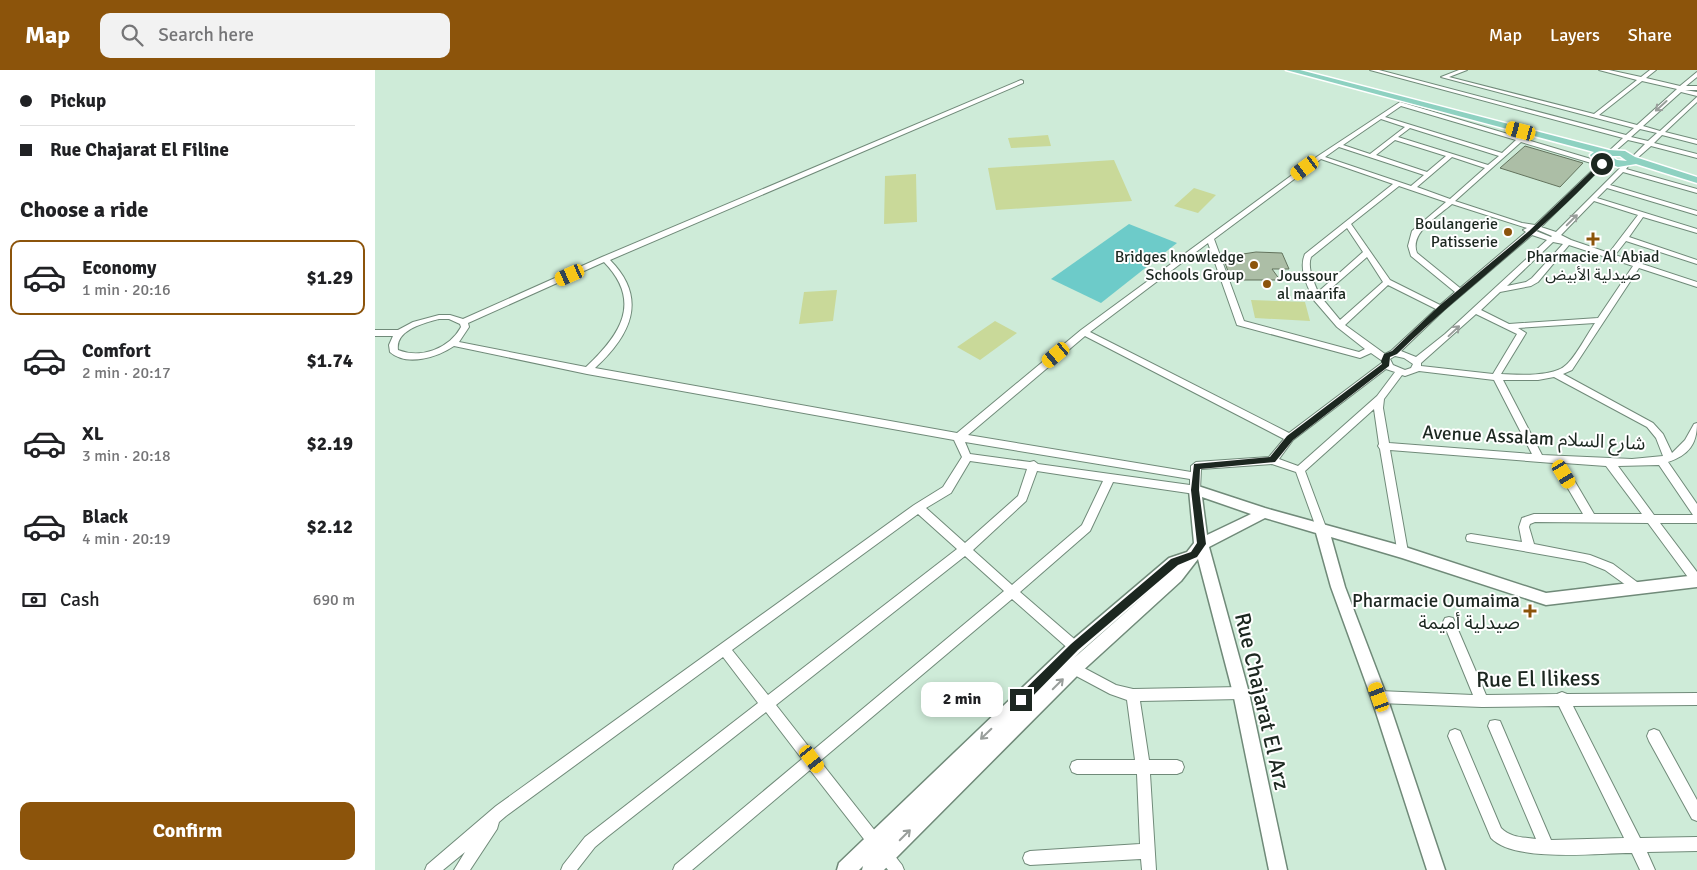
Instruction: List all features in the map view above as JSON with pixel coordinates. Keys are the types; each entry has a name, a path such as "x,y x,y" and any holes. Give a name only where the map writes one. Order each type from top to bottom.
{"main road":[{"path":"1290,70 1521,135 1562,142 1628,163 1697,180"}],"street":[{"path":"1373,70 1697,156"},
{"path":"1416,91 1425,84 1465,70"},
{"path":"1602,70 1680,88 1697,88"},
{"path":"1595,116 1653,70"},
{"path":"1272,460 1290,438 1387,363 1394,353 1441,308 1534,230 1638,126 1697,74"},
{"path":"1444,77 1697,142"},
{"path":"463,322 465,327 463,333 453,343 423,355 401,355 394,352 392,347 394,341 401,333 417,323 434,318 450,317 463,322 605,259 1021,82"},
{"path":"1680,88 1684,92 1697,94"},
{"path":"1398,183 1308,256 1307,266 1316,298 1340,325 1387,363 1401,372 1412,372 1416,365 1476,311 1628,163 1697,100"},
{"path":"958,438 1084,332 1211,240 1320,157 1403,102"},
{"path":"1380,116 1503,155"},
{"path":"1371,156 1409,126"},
{"path":"1460,292 1414,254 1411,247 1415,233 1503,155 1521,135 1607,157"},
{"path":"1394,138 1490,167"},
{"path":"1338,145 1427,174"},
{"path":"1412,188 1451,155"},
{"path":"1320,157 1697,285"},
{"path":"1628,163 1697,191"},
{"path":"1606,186 1697,213"},
{"path":"1593,198 1697,231"},
{"path":"1611,256 1642,214"},
{"path":"1347,223 1387,282 1441,308"},
{"path":"1624,238 1697,261"},
{"path":"1211,240 1240,323 1359,355 1371,349"},
{"path":"1498,290 1528,284 1535,280 1568,242"},
{"path":"1316,298 1367,253"},
{"path":"587,371 612,346 623,323 629,301 627,287 618,270 605,259"},
{"path":"1394,353 1406,355 1416,365 1496,376 1556,374 1569,368 1637,265"},
{"path":"1340,325 1387,282"},
{"path":"1476,311 1521,332 1522,336 1496,376"},
{"path":"1509,326 1601,320"},
{"path":"1084,332 1290,438"},
{"path":"375,333 401,333"},
{"path":"453,343 587,371 958,438 1194,476"},
{"path":"1387,363 1382,394 1377,408 1402,552"},
{"path":"1300,470 1382,394 1401,372"},
{"path":"1556,374 1651,426 1660,436 1665,459 1697,512"},
{"path":"1496,376 1539,458"},
{"name":"Avenue Assalam شارع السلام","path":"1383,446 1609,462 1665,459 1677,455 1694,445 1697,426"},
{"path":"958,438 967,457"},
{"path":"967,457 1034,465 1195,490 1264,513 1402,552 1546,599 1697,581"},
{"path":"433,870 501,811 918,508 947,490 967,457"},
{"path":"1555,459 1590,517"},
{"path":"1195,490 1194,476 1197,466 1272,460 1300,470"},
{"path":"1609,462 1697,581"},
{"path":"568,870 590,842 966,549 1022,498 1034,465"},
{"path":"1300,470 1322,530 1338,586 1379,697 1436,870"},
{"path":"680,870 1086,528 1110,477"},
{"name":"Rue Chajarat El Arz","path":"1195,490 1198,549 1241,693 1278,870"},
{"path":"918,508 1075,647"},
{"path":"1067,665 1075,647 1174,562 1264,513"},
{"path":"1529,548 1524,528 1526,521 1534,518 1697,519"},
{"path":"1471,538 1599,563 1609,567 1637,588"},
{"path":"846,870 880,849 1067,665 1176,577 1198,549"},
{"path":"1449,622 1482,701"},
{"path":"724,649 897,870"},
{"path":"1067,665 1114,690 1133,695 1179,696 1241,693"},
{"path":"1133,695 1143,766 1149,870"},
{"name":"Rue El Ilikess","path":"1379,697 1482,701 1562,698 1697,699"},
{"path":"1562,698 1648,870"},
{"path":"1495,726 1547,847"},
{"path":"1455,736 1499,837 1516,844 1547,847 1697,844"},
{"path":"1654,736 1697,814"},
{"path":"1077,767 1177,767"},
{"path":"461,870 501,811"},
{"path":"871,870 880,849"},
{"path":"1030,858 1147,852"}],"green space":[{"path":"1048,135 1051,146 1011,148 1008,138"},
{"path":"1114,160 1132,201 996,210 988,168"},
{"path":"916,174 917,222 884,224 885,176"},
{"path":"1194,188 1216,195 1198,213 1174,206"},
{"path":"837,290 833,321 799,324 804,292"},
{"path":"1251,300 1305,302 1310,321 1255,318"},
{"path":"995,321 1017,333 980,360 957,347"}],"water":[{"path":"1129,224 1177,243 1101,303 1051,279"}],"building":[{"path":"1525,146 1583,163 1560,187 1500,168"},
{"name":"Bridges knowledge Schools Group","path":"1256,252 1282,253 1289,269 1272,269 1280,280 1231,280 1223,257"}],"place":[{"name":"Boulangerie Patisserie","path":"1508,232"},
{"name":"Pharmacie Al Abiad صيدلية الأبيض","path":"1593,239"},
{"name":"Bridges knowledge Schools Group","path":"1254,265"},
{"name":"Joussour al maarifa","path":"1267,284"},
{"name":"Pharmacie Oumaima صيدلية أميمة","path":"1530,611"}],"route":[{"path":"1021,700 1075,647 1150,581 1174,562 1194,554 1201,544 1194,476 1197,466 1272,460 1290,438 1386,364 1385,358 1387,355 1394,353 1441,308 1531,233 1602,164"}]}
